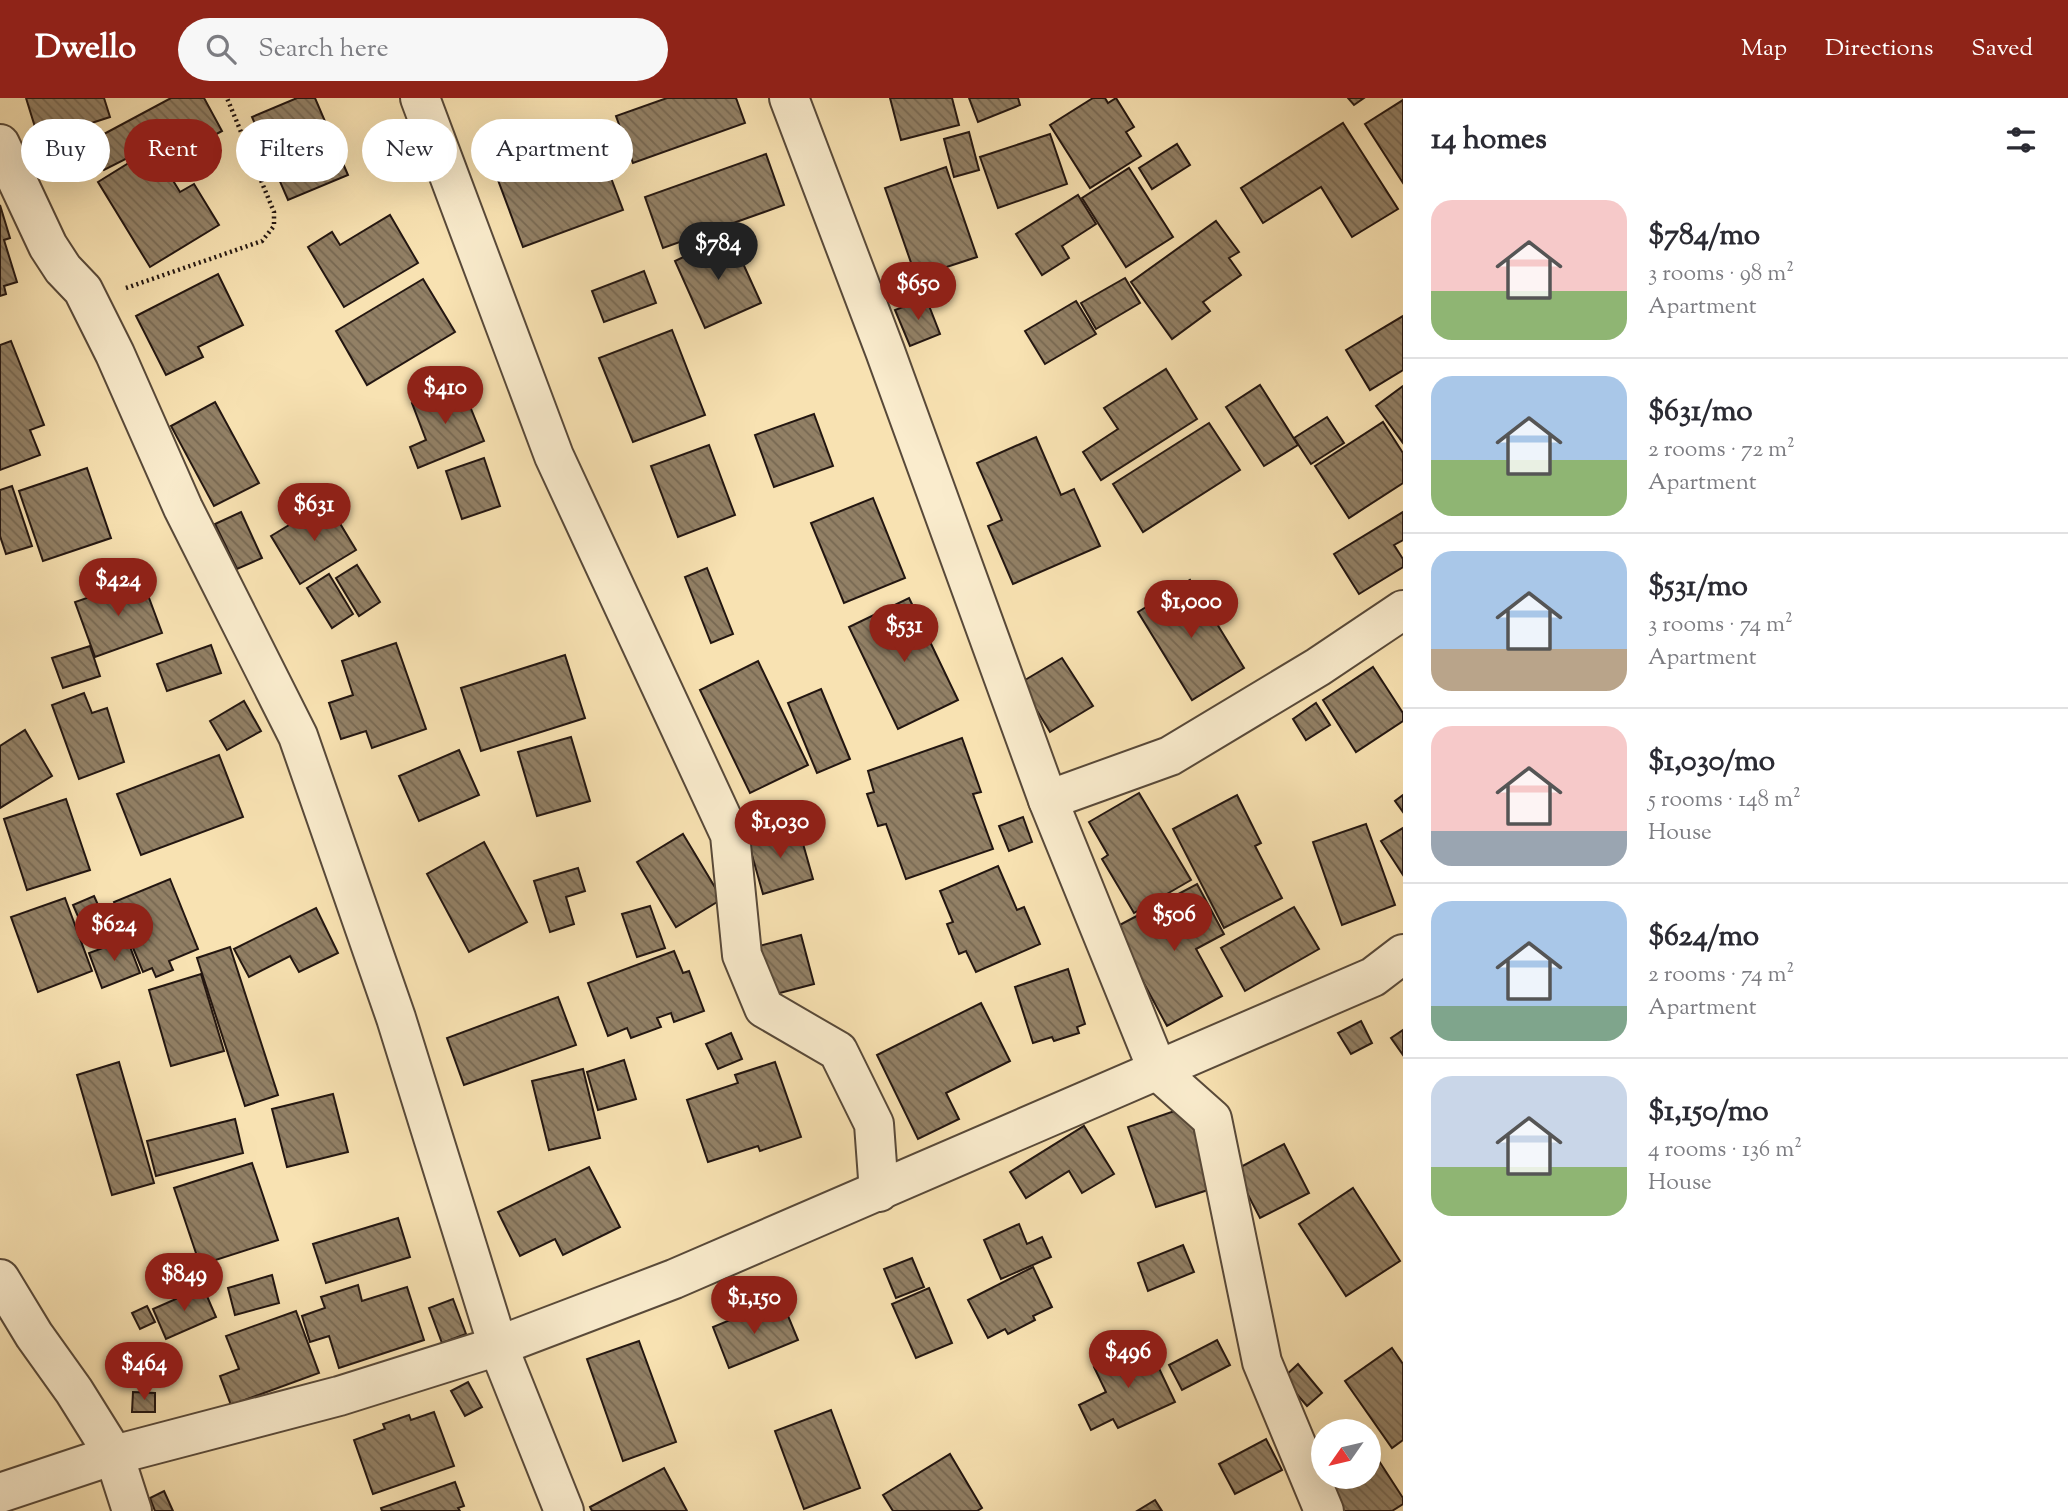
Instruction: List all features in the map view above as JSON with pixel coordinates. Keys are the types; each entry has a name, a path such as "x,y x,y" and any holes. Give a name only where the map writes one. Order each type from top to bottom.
{"street":[{"path":"420,98 554,456 730,835 743,955 764,1008 838,1051 874,1124 879,1192"},
{"path":"789,98 1048,800 1158,1071 1212,1119 1262,1362 1324,1511"},
{"path":"0,144 48,246 63,269 83,289 115,354 183,508 298,736 396,1018 498,1346 564,1511"},
{"path":"1048,800 1170,756 1318,667 1403,610"},
{"path":"0,1493 114,1455 339,1396 498,1346 674,1279 1373,977 1403,954"},
{"path":"0,1279 114,1455 132,1511"}],"path":[{"path":"83,289 116,291 262,241 274,226 274,212 228,98"}],"building":[{"path":"26,98 104,98 110,117 104,119 32,119"},
{"path":"171,98 204,98 215,119 132,119"},
{"path":"297,98 315,98 324,119 253,119 252,117"},
{"path":"667,98 736,98 745,123 633,163 633,119 617,119 616,116"},
{"path":"890,98 952,98 959,125 901,140"},
{"path":"969,98 1018,98 1020,105 978,122"},
{"path":"1093,98 1105,98 1108,103 1116,98 1134,127 1126,132 1141,156 1090,188 1050,125"},
{"path":"1348,98 1364,98 1354,105"},
{"path":"1403,100 1403,183 1365,124"},
{"path":"124,123 124,160 110,167 110,131"},
{"path":"1343,123 1398,209 1352,237 1321,187 1263,223 1241,188"},
{"path":"969,132 979,170 954,177 944,139"},
{"path":"1050,134 1067,184 998,208 980,157"},
{"path":"1177,144 1190,165 1152,189 1139,168"},
{"path":"766,154 784,205 663,248 645,197"},
{"path":"124,166 124,182 174,182 180,192 194,184 219,225 150,267 98,182 110,182 110,175"},
{"path":"946,167 977,257 916,277 885,188"},
{"path":"1129,168 1173,237 1126,267 1082,198"},
{"path":"280,182 331,182 288,200"},
{"path":"499,182 612,182 623,210 523,247"},
{"path":"1078,195 1096,224 1062,246 1069,258 1042,275 1016,234"},
{"path":"0,205 10,238 4,240 17,282 4,286 6,294 0,296"},
{"path":"390,215 418,263 344,307 308,247 332,232 340,245"},
{"path":"1216,221 1239,252 1229,258 1241,275 1203,302 1210,311 1172,339 1131,282"},
{"path":"730,235 761,303 705,328 675,261"},
{"path":"644,271 656,303 604,322 592,291"},
{"path":"218,274 243,325 198,347 203,357 166,375 136,316"},
{"path":"1125,278 1140,303 1096,329 1081,303"},
{"path":"423,279 455,332 367,385 336,331"},
{"path":"926,298 940,334 910,346 895,310"},
{"path":"1076,301 1096,334 1045,364 1025,331"},
{"path":"1403,316 1403,370 1370,390 1346,350"},
{"path":"672,330 705,415 633,442 599,358"},
{"path":"11,341 44,425 30,430 40,455 0,470 0,345"},
{"path":"1166,369 1197,419 1101,480 1083,452 1118,429 1104,408"},
{"path":"461,384 484,441 418,468 410,447 426,440 412,403"},
{"path":"1260,385 1298,445 1264,466 1226,407"},
{"path":"1403,386 1403,443 1376,406"},
{"path":"215,402 259,483 214,506 171,426"},
{"path":"814,414 833,466 774,487 755,435"},
{"path":"1327,417 1344,443 1311,464 1294,438"},
{"path":"1383,422 1403,453 1403,483 1349,518 1315,466"},
{"path":"1209,423 1240,470 1143,532 1113,484"},
{"path":"1036,437 1061,495 1074,489 1100,546 1013,584 988,526 1002,520 977,463"},
{"path":"709,445 735,515 678,537 651,466"},
{"path":"484,458 500,506 462,519 446,471"},
{"path":"87,468 111,538 43,561 19,491"},
{"path":"12,486 32,546 6,554 0,536 0,490"},
{"path":"873,498 905,578 844,603 811,523"},
{"path":"327,502 356,550 300,584 271,536"},
{"path":"241,512 262,558 237,569 215,524"},
{"path":"1403,512 1403,540 1394,545 1403,559 1403,567 1359,594 1334,554"},
{"path":"357,565 380,602 359,616 336,578"},
{"path":"707,568 733,634 711,643 685,577"},
{"path":"329,574 353,614 332,628 307,588"},
{"path":"142,579 162,633 95,657 75,602"},
{"path":"1190,580 1244,668 1192,700 1138,612"},
{"path":"909,598 958,700 898,729 849,627"},
{"path":"396,643 426,729 372,748 366,731 341,739 329,703 353,695 342,661"},
{"path":"211,645 221,673 167,691 157,664"},
{"path":"90,646 100,676 63,688 52,658"},
{"path":"565,655 585,718 481,751 461,688"},
{"path":"1062,658 1093,706 1050,732 1020,683"},
{"path":"758,661 808,765 750,793 700,690"},
{"path":"1373,667 1403,713 1403,721 1356,752 1323,700"},
{"path":"821,689 850,759 817,773 788,703"},
{"path":"84,693 92,713 107,708 124,762 79,779 52,705"},
{"path":"244,701 261,731 227,750 210,721"},
{"path":"1316,703 1330,725 1306,740 1293,719"},
{"path":"25,730 52,776 0,808 0,746"},
{"path":"571,737 590,801 537,816 518,752"},
{"path":"962,738 981,792 973,794 993,849 906,879 886,824 878,826 867,794 874,792 868,771"},
{"path":"459,750 479,795 419,821 399,776"},
{"path":"219,755 243,817 141,855 117,794"},
{"path":"1139,793 1191,880 1134,913 1102,859 1108,855 1089,822"},
{"path":"1237,795 1261,843 1255,846 1282,898 1224,928 1173,829"},
{"path":"1403,795 1403,812 1395,801"},
{"path":"66,799 90,870 27,890 4,819"},
{"path":"1023,817 1032,842 1009,851 999,826"},
{"path":"1366,824 1395,905 1342,925 1313,842"},
{"path":"798,826 813,879 763,894 748,841"},
{"path":"1403,828 1403,875 1381,841"},
{"path":"683,834 722,899 676,927 637,862"},
{"path":"484,842 527,922 469,952 427,874"},
{"path":"998,866 1017,910 1024,907 1040,944 976,972 966,951 959,954 947,924 953,922 940,891"},
{"path":"578,868 585,891 566,897 574,924 550,932 534,881"},
{"path":"170,879 198,949 169,961 173,970 156,977 152,968 143,972 114,902"},
{"path":"1197,884 1224,934 1196,949 1222,996 1167,1026 1114,928"},
{"path":"94,896 112,936 91,946 73,905"},
{"path":"65,898 92,971 38,992 11,917"},
{"path":"650,906 665,948 637,957 622,914"},
{"path":"1294,907 1319,949 1245,991 1221,948"},
{"path":"316,908 338,953 299,972 290,956 249,977 234,949"},
{"path":"801,935 814,984 772,995 759,946"},
{"path":"127,939 140,973 102,988 89,953"},
{"path":"230,947 278,1095 245,1106 197,958"},
{"path":"674,951 683,973 689,971 704,1011 674,1022 671,1013 657,1018 661,1027 631,1038 627,1028 608,1036 588,983"},
{"path":"1068,969 1085,1024 1077,1027 1079,1033 1054,1041 1052,1037 1033,1043 1015,987"},
{"path":"201,974 224,1051 171,1066 149,990"},
{"path":"558,997 576,1045 464,1085 447,1038"},
{"path":"981,1003 1010,1061 946,1093 959,1119 918,1139 877,1055"},
{"path":"1361,1021 1372,1043 1351,1054 1338,1033"},
{"path":"1403,1030 1403,1055 1391,1038"},
{"path":"731,1033 742,1059 718,1069 706,1044"},
{"path":"624,1060 636,1099 598,1110 587,1072"},
{"path":"119,1062 154,1183 112,1195 77,1075"},
{"path":"775,1062 801,1137 760,1151 758,1146 708,1162 687,1100 738,1083 735,1075"},
{"path":"583,1069 600,1138 549,1150 532,1081"},
{"path":"333,1094 348,1152 287,1167 272,1109"},
{"path":"1186,1107 1214,1188 1156,1207 1128,1127"},
{"path":"235,1119 243,1153 156,1176 147,1141"},
{"path":"1084,1126 1114,1174 1082,1193 1069,1171 1026,1198 1010,1172"},
{"path":"1284,1144 1309,1193 1260,1218 1235,1170"},
{"path":"252,1163 278,1240 200,1265 174,1188"},
{"path":"589,1167 620,1227 563,1255 555,1239 520,1256 498,1212"},
{"path":"1353,1188 1400,1261 1346,1296 1299,1224"},
{"path":"398,1218 410,1257 326,1283 313,1244"},
{"path":"1019,1224 1027,1244 1042,1237 1051,1257 1001,1279 984,1240"},
{"path":"1183,1245 1194,1272 1148,1291 1138,1263"},
{"path":"912,1258 924,1287 896,1298 884,1269"},
{"path":"1033,1267 1052,1307 1033,1316 1035,1320 1008,1334 1005,1329 988,1338 968,1300"},
{"path":"272,1275 279,1303 235,1315 228,1288"},
{"path":"358,1285 362,1301 407,1287 424,1340 339,1368 329,1336 310,1342 302,1316 325,1308 321,1297"},
{"path":"203,1287 216,1317 166,1339 153,1309"},
{"path":"929,1288 952,1343 916,1358 892,1304"},
{"path":"453,1299 466,1334 442,1343 429,1308"},
{"path":"147,1306 155,1322 140,1329 132,1313"},
{"path":"764,1306 768,1318 786,1311 798,1340 729,1368 713,1327"},
{"path":"296,1311 319,1373 231,1405 220,1376 239,1369 226,1336"},
{"path":"1217,1340 1230,1365 1182,1390 1169,1365"},
{"path":"639,1341 676,1442 623,1461 587,1359"},
{"path":"1147,1343 1175,1402 1118,1428 1113,1419 1091,1430 1079,1405 1106,1392 1094,1367"},
{"path":"1392,1348 1403,1364 1403,1440 1392,1448 1381,1432 1381,1419 1372,1419 1345,1381"},
{"path":"1298,1364 1322,1393 1307,1406 1283,1378"},
{"path":"468,1382 482,1407 465,1416 451,1391"},
{"path":"133,1392 155,1393 155,1412 132,1412"},
{"path":"831,1410 860,1488 804,1509 775,1431"},
{"path":"434,1412 454,1466 373,1494 354,1440 385,1429 383,1424 409,1415 411,1420"},
{"path":"1266,1439 1282,1470 1235,1494 1219,1464"},
{"path":"950,1454 982,1508 977,1511 893,1511 883,1495"},
{"path":"1381,1464 1403,1498 1403,1504 1392,1511 1340,1511 1329,1489 1381,1489"},
{"path":"664,1468 687,1511 592,1511 590,1507"},
{"path":"455,1482 464,1506 458,1508 460,1511 382,1511 381,1508"},
{"path":"164,1491 173,1511 155,1511 150,1498"},
{"path":"1155,1500 1162,1511 1137,1511"}]}
